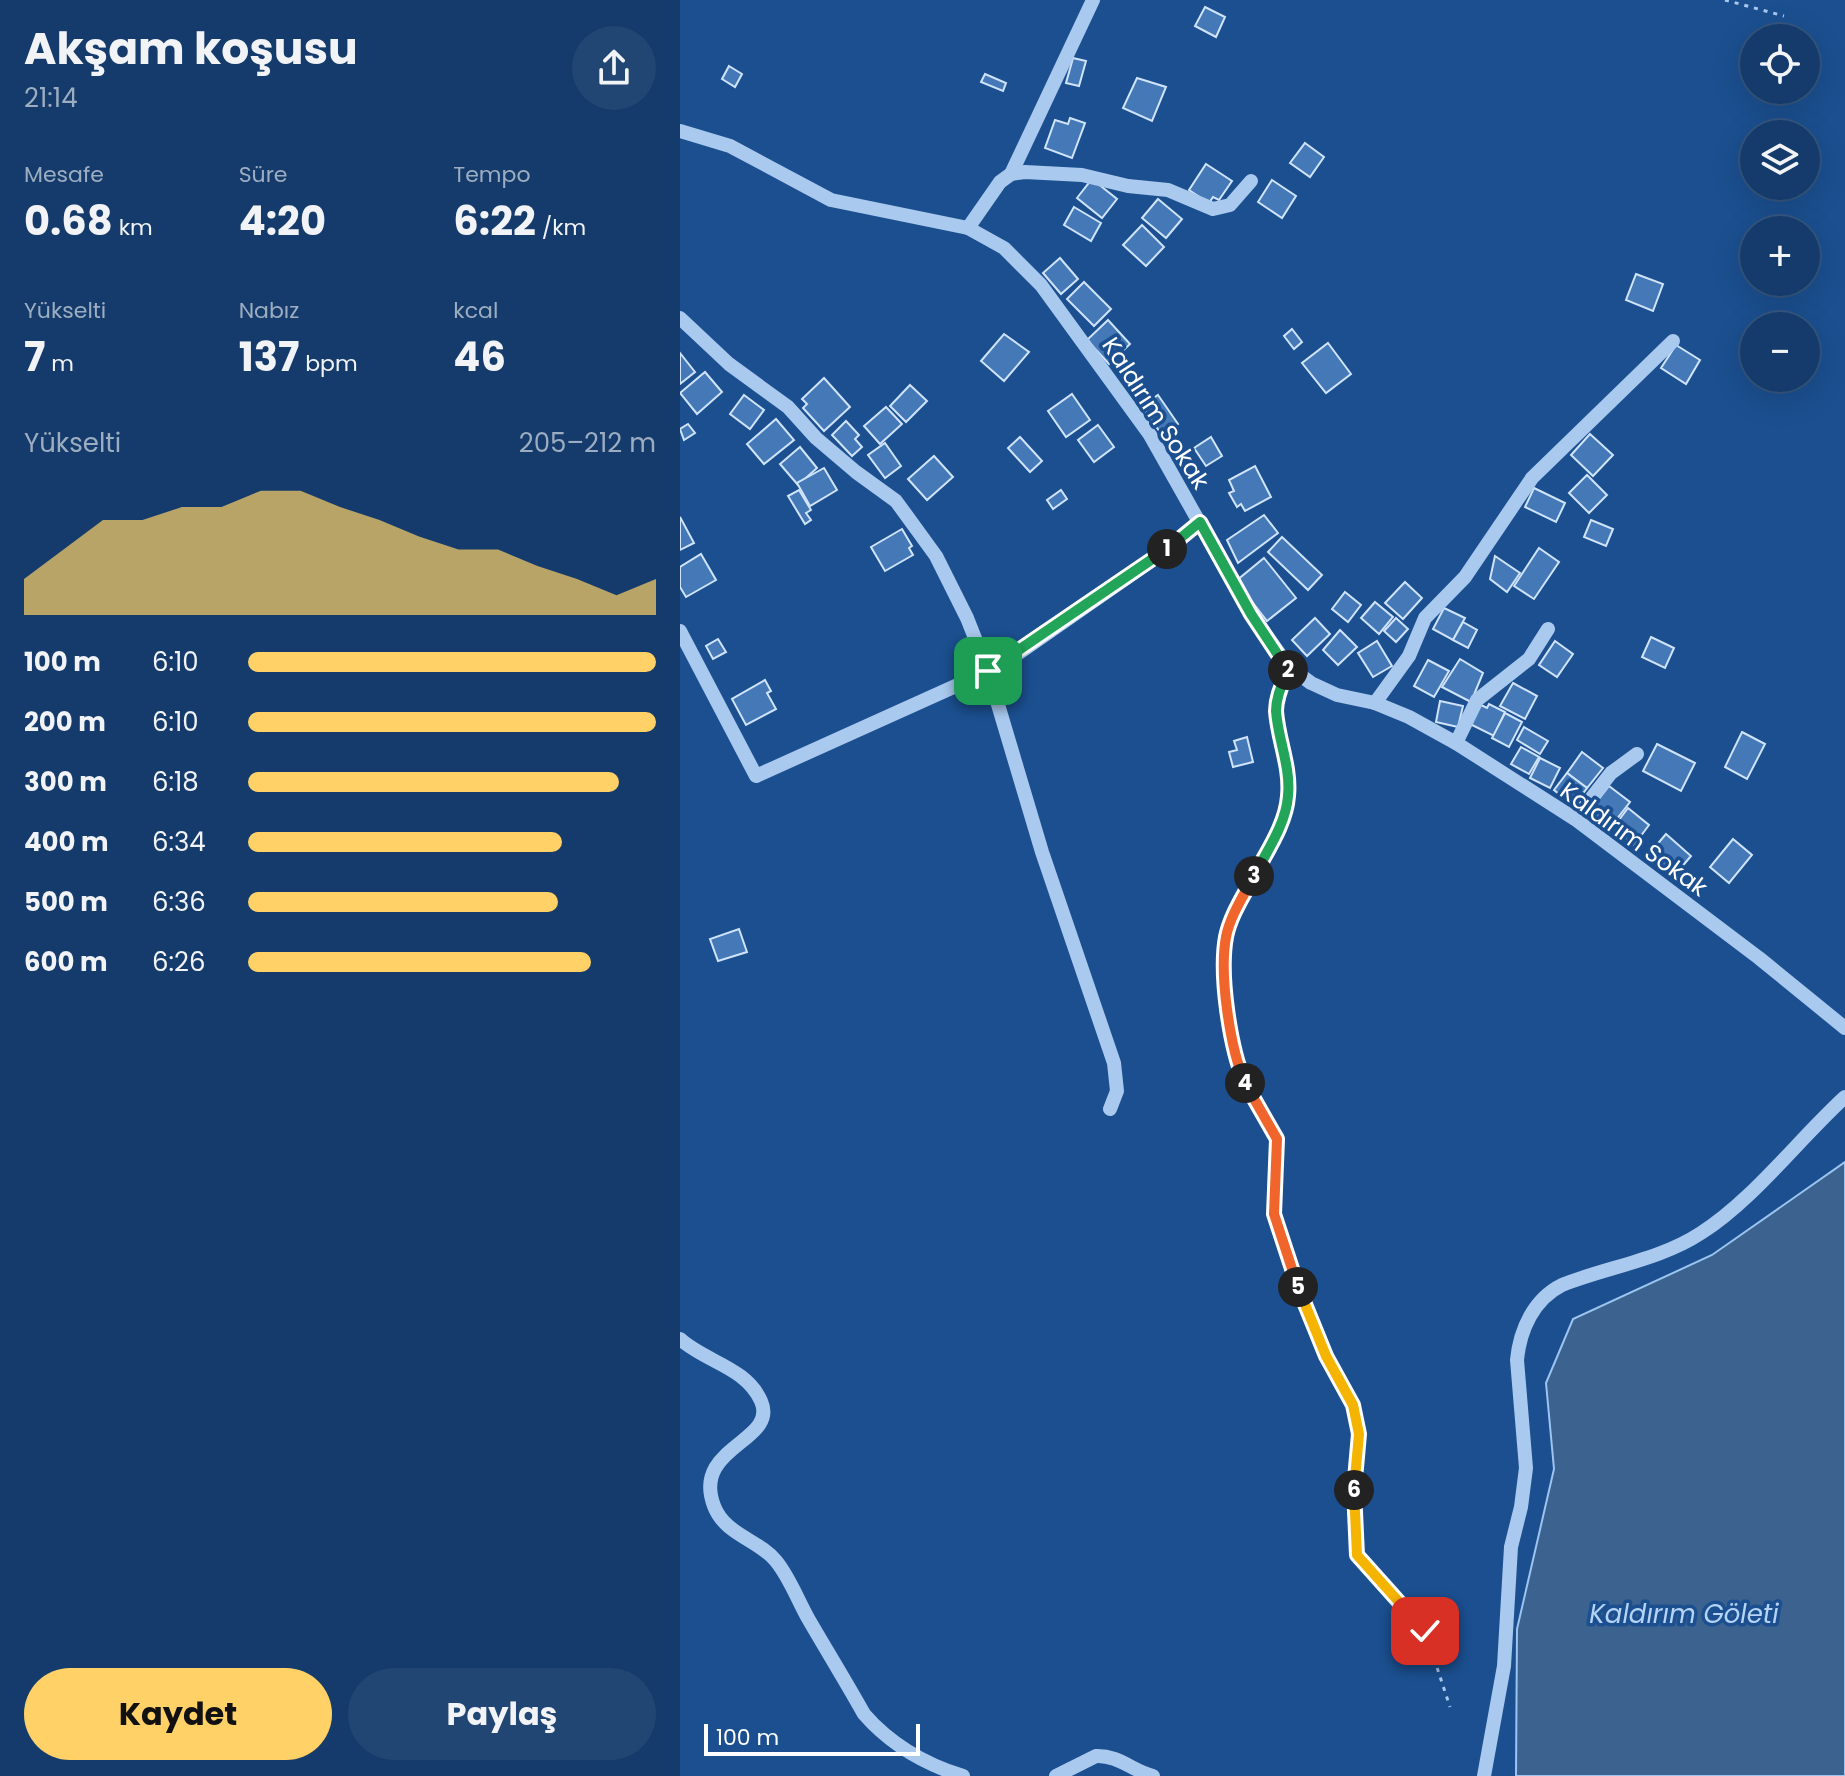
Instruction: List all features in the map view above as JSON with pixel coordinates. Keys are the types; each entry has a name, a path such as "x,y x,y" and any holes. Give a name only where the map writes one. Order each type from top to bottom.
{"street":[{"path":"968,228 1000,182 1011,174 1093,0"},
{"name":"Kaldırım Sokak","path":"680,131 730,146 831,200 968,228 1004,248 1041,285 1150,435 1251,614 1289,667 1311,683 1337,695 1375,703 1456,743 1575,819 1759,958 1845,1028"},
{"path":"1011,174 1056,172 1168,190 1213,209 1230,205 1251,181"},
{"path":"680,318 729,364 788,407 816,438 856,472 896,501 924,538 967,618 988,671 1042,852 1114,1063 1117,1091 1110,1109"},
{"path":"1375,703 1400,671 1425,618 1465,577 1532,478 1673,341"},
{"path":"680,631 756,776 988,671 1168,549 1200,522"},
{"path":"1456,743 1477,700 1529,659 1548,629"},
{"path":"1575,819 1611,773 1637,754"},
{"path":"1484,1776 1502,1679 1511,1547 1526,1468 1517,1360 1519,1345 1532,1312 1552,1290 1562,1285 1664,1250 1700,1234 1728,1212 1845,1097"},
{"path":"680,1339 732,1370 762,1402 764,1412 761,1424 724,1454 714,1471 710,1488 720,1519 777,1562 864,1714 880,1732 922,1760 963,1776"},
{"path":"1056,1776 1096,1756 1112,1757 1153,1776"}],"path":[{"path":"1725,0 1784,16"},
{"path":"1289,667 1278,694 1276,710 1288,780 1285,811 1226,935 1224,962 1233,1036 1240,1072 1277,1139 1274,1214 1293,1265 1299,1293 1326,1356 1347,1388 1357,1419 1354,1502 1357,1555 1425,1631 1450,1707"}],"water":[{"name":"Kaldırım Göleti","path":"1845,1162 1845,1776 1516,1776 1517,1629 1554,1469 1546,1383 1573,1319 1712,1255"}],"building":[{"path":"1205,7 1225,17 1216,37 1195,26"},
{"path":"1073,58 1086,61 1079,86 1066,83"},
{"path":"729,66 742,74 735,87 722,79"},
{"path":"985,74 1006,83 1003,91 981,82"},
{"path":"1137,78 1166,87 1152,121 1123,108"},
{"path":"1070,118 1085,123 1072,158 1045,148 1055,120 1068,124"},
{"path":"1305,143 1324,157 1310,177 1290,163"},
{"path":"1206,164 1232,181 1219,200 1213,197 1209,203 1189,190"},
{"path":"1092,179 1117,199 1102,218 1077,198"},
{"path":"1272,180 1296,196 1282,218 1258,202"},
{"path":"1158,199 1182,219 1166,238 1142,218"},
{"path":"1074,207 1101,223 1091,241 1064,225"},
{"path":"1142,225 1164,247 1146,266 1123,245"},
{"path":"1060,258 1078,279 1061,294 1043,273"},
{"path":"1636,274 1663,284 1653,311 1626,300"},
{"path":"1084,282 1111,309 1094,326 1067,299"},
{"path":"1108,320 1130,344 1109,364 1087,340"},
{"path":"1292,329 1302,342 1294,349 1284,336"},
{"path":"1004,334 1029,352 1004,381 981,361"},
{"path":"1328,343 1351,374 1326,393 1302,363"},
{"path":"1676,345 1700,360 1686,384 1661,368"},
{"path":"680,353 695,372 680,384"},
{"path":"705,372 722,392 697,414 680,393"},
{"path":"824,378 850,407 824,431 803,408 807,404 802,399"},
{"path":"910,385 927,401 906,422 890,406"},
{"path":"1072,394 1090,420 1066,437 1048,411"},
{"path":"744,395 764,410 750,429 730,414"},
{"path":"1158,395 1178,424 1162,435 1142,406"},
{"path":"886,407 902,424 880,444 864,426"},
{"path":"776,419 794,440 764,464 747,444"},
{"path":"846,421 859,435 855,439 862,447 852,456 832,435"},
{"path":"688,424 695,433 684,440 680,429"},
{"path":"1098,425 1114,447 1094,462 1078,440"},
{"path":"1590,434 1613,455 1593,476 1571,455"},
{"path":"1020,437 1042,461 1030,472 1008,448"},
{"path":"1211,437 1222,456 1206,466 1194,448"},
{"path":"885,443 901,466 885,478 868,455"},
{"path":"800,447 817,468 798,485 780,464"},
{"path":"934,456 953,477 927,500 908,479"},
{"path":"1255,466 1271,497 1245,511 1241,504 1237,507 1229,493 1234,491 1229,480"},
{"path":"824,468 837,490 810,506 797,483"},
{"path":"1587,475 1607,495 1589,513 1569,493"},
{"path":"1534,488 1565,503 1556,522 1525,507"},
{"path":"799,490 811,510 806,513 811,520 805,524 788,496"},
{"path":"1061,490 1067,499 1053,509 1047,500"},
{"path":"1264,515 1278,533 1238,563 1227,540"},
{"path":"680,517 694,543 680,550"},
{"path":"1591,520 1613,529 1606,546 1584,537"},
{"path":"902,529 912,546 909,548 913,555 885,571 871,547"},
{"path":"1282,537 1322,575 1308,590 1268,552"},
{"path":"1539,548 1559,562 1534,599 1514,586"},
{"path":"701,554 716,580 686,597 680,587 680,567"},
{"path":"1495,556 1520,573 1507,592 1490,579"},
{"path":"1264,558 1296,598 1267,621 1236,581"},
{"path":"1405,582 1422,598 1403,619 1385,603"},
{"path":"1345,592 1361,605 1348,622 1332,609"},
{"path":"1375,602 1393,617 1379,634 1361,618"},
{"path":"1444,608 1465,618 1453,640 1433,629"},
{"path":"1315,618 1330,634 1307,656 1292,640"},
{"path":"1396,618 1408,629 1396,642 1384,631"},
{"path":"1463,622 1477,630 1468,648 1453,640"},
{"path":"1340,630 1357,647 1338,665 1323,650"},
{"path":"1651,637 1674,648 1665,668 1642,657"},
{"path":"718,639 726,652 713,659 706,646"},
{"path":"1377,641 1392,666 1373,677 1358,653"},
{"path":"1555,641 1573,654 1557,677 1539,665"},
{"path":"1460,659 1483,673 1471,702 1442,687"},
{"path":"1428,660 1449,671 1434,697 1414,686"},
{"path":"765,680 771,691 767,693 776,709 746,725 732,699"},
{"path":"1513,683 1537,696 1525,719 1500,706"},
{"path":"1440,701 1463,706 1458,727 1436,722"},
{"path":"1479,704 1487,708 1489,704 1505,712 1494,736 1470,724"},
{"path":"1505,713 1522,722 1509,747 1492,738"},
{"path":"1524,727 1548,741 1540,754 1517,740"},
{"path":"1742,732 1765,744 1747,779 1725,767"},
{"path":"1247,737 1253,762 1233,767 1229,752 1237,750 1234,741"},
{"path":"1657,744 1695,763 1681,791 1643,771"},
{"path":"1521,747 1539,757 1529,774 1511,764"},
{"path":"1582,752 1603,768 1587,788 1567,773"},
{"path":"1540,758 1560,768 1550,788 1530,778"},
{"path":"1567,773 1587,788 1574,806 1554,790"},
{"path":"1609,786 1630,802 1609,829 1588,813"},
{"path":"1628,808 1649,825 1634,845 1613,828"},
{"path":"1666,834 1691,856 1674,876 1649,854"},
{"path":"1733,839 1752,855 1729,883 1710,867"},
{"path":"739,929 747,952 718,961 710,939"}],"route":[{"path":"988,671 1000,666 1168,549 1200,522 1251,614 1289,667 1278,694 1276,710 1288,780 1285,811 1282,823 1226,935 1224,962 1233,1036 1240,1072 1277,1139 1274,1214 1293,1265 1299,1293 1318,1331 1326,1356 1347,1388 1357,1419 1354,1546 1363,1563 1394,1593 1425,1631"}]}
